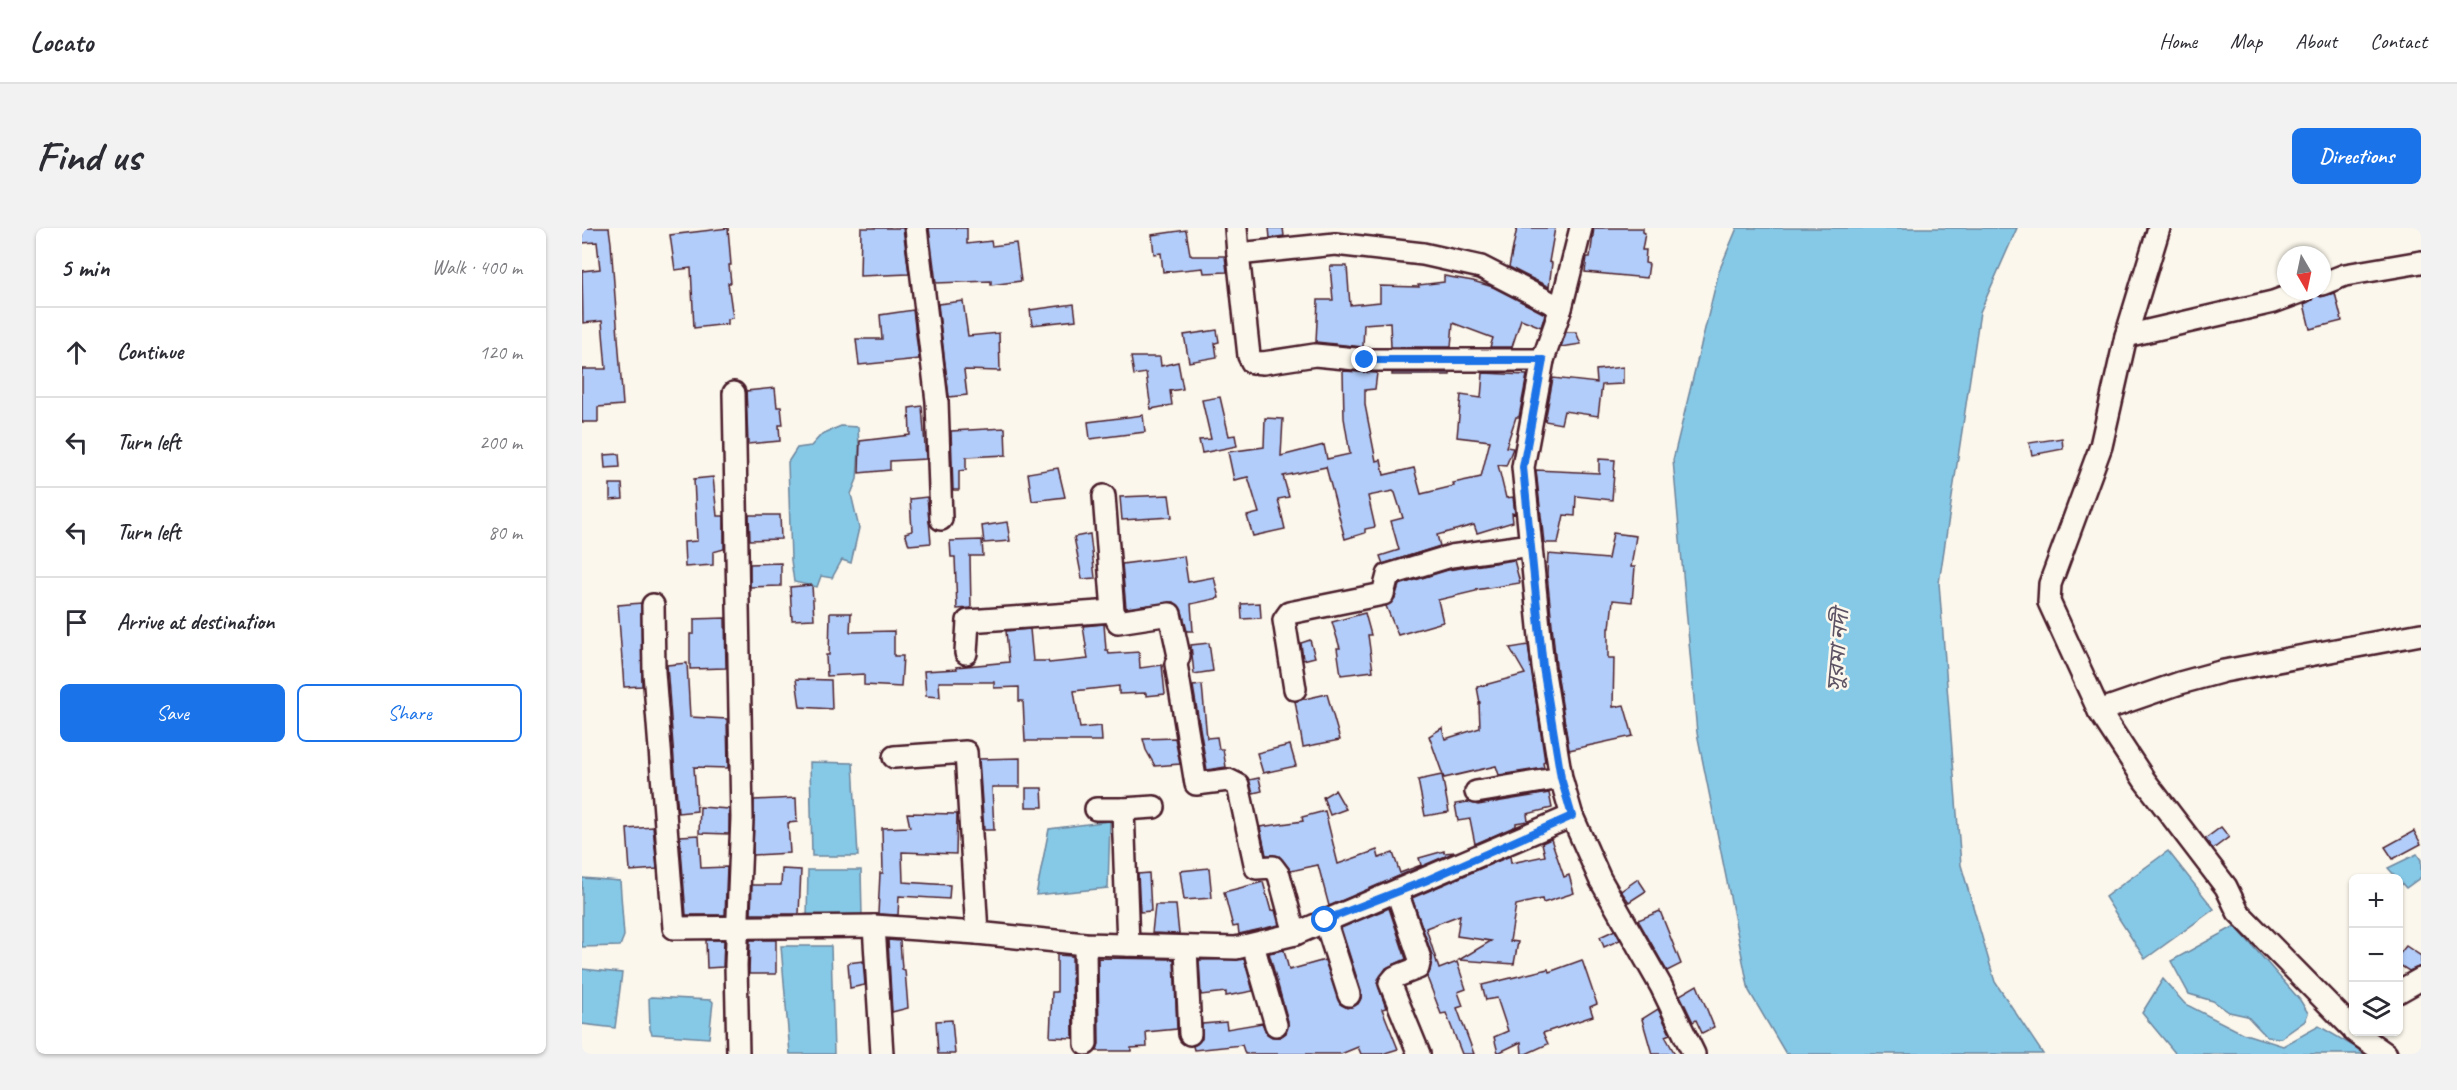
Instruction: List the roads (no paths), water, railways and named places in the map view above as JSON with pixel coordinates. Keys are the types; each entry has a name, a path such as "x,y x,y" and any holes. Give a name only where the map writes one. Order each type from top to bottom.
{"street":[{"path":"916,228 937,400 941,519"},
{"path":"1236,228 1249,356 1252,362 1263,363 1315,356 1365,360 1543,360"},
{"path":"1581,228 1561,308 1543,360 1523,467 1543,667 1561,778 1572,816 1600,879 1660,986 1694,1054"},
{"path":"2159,228 2126,336 2101,446 2050,584 2049,602 2099,711 2145,781 2226,887 2238,912 2349,1023"},
{"path":"1238,254 1335,244 1423,254 1481,267 1561,308"},
{"path":"2331,280 2345,275 2421,262"},
{"path":"2126,336 2278,300"},
{"path":"734,393 742,818 736,965 738,1054"},
{"path":"1104,496 1113,611 1118,622 1170,614 1179,656 1176,664 1196,784 1228,780 1238,785 1256,868 1273,867 1279,875 1295,934"},
{"path":"1295,689 1284,620 1289,613 1383,594 1388,574 1451,556 1531,545"},
{"path":"653,605 654,672 674,928 874,926 1085,944 1236,948 1295,934 1572,816"},
{"path":"966,653 968,621 1113,611"},
{"path":"2099,711 2224,671 2421,633"},
{"path":"894,757 966,752 977,933"},
{"path":"1476,792 1561,778"},
{"path":"1096,809 1154,807"},
{"path":"1123,809 1128,945"},
{"path":"1397,892 1420,959 1418,968 1395,977 1390,983 1419,1054"},
{"path":"1325,920 1349,995"},
{"path":"874,926 882,1054"},
{"path":"1085,944 1086,1044"},
{"path":"1253,945 1276,1025"},
{"path":"1186,948 1190,1034"},
{"path":"2403,989 2421,979"},
{"path":"2364,1036 2386,1054"}],"water":[{"name":"সুরমা নদী","path":"1737,228 2017,228 1980,312 1939,583 1961,865 1995,982 2043,1054 1786,1054 1749,991 1697,733 1673,460 1719,271"},
{"path":"841,426 858,427 857,479 851,494 859,528 851,563 842,560 832,578 821,576 817,587 794,582 791,560 788,462 797,448 811,446 822,434"},
{"path":"810,762 853,763 858,856 812,856"},
{"path":"1110,821 1108,888 1036,895 1049,829"},
{"path":"2168,851 2214,909 2145,959 2105,897"},
{"path":"2417,854 2421,860 2421,877 2406,888 2403,885 2403,874 2393,874 2388,868"},
{"path":"808,870 861,870 862,916 807,918"},
{"path":"582,878 620,881 624,936 620,946 582,947"},
{"path":"2235,926 2300,1000 2308,1013 2305,1021 2281,1038 2267,1037 2247,1016 2229,1012 2213,1001 2189,994 2171,961"},
{"path":"781,946 831,946 834,1054 790,1054"},
{"path":"582,969 622,973 615,1028 582,1024"},
{"path":"2163,979 2185,1004 2242,1033 2283,1046 2319,1026 2367,1054 2176,1054 2142,1013"},
{"path":"649,998 711,1000 713,1002 709,1038 652,1034"}]}
